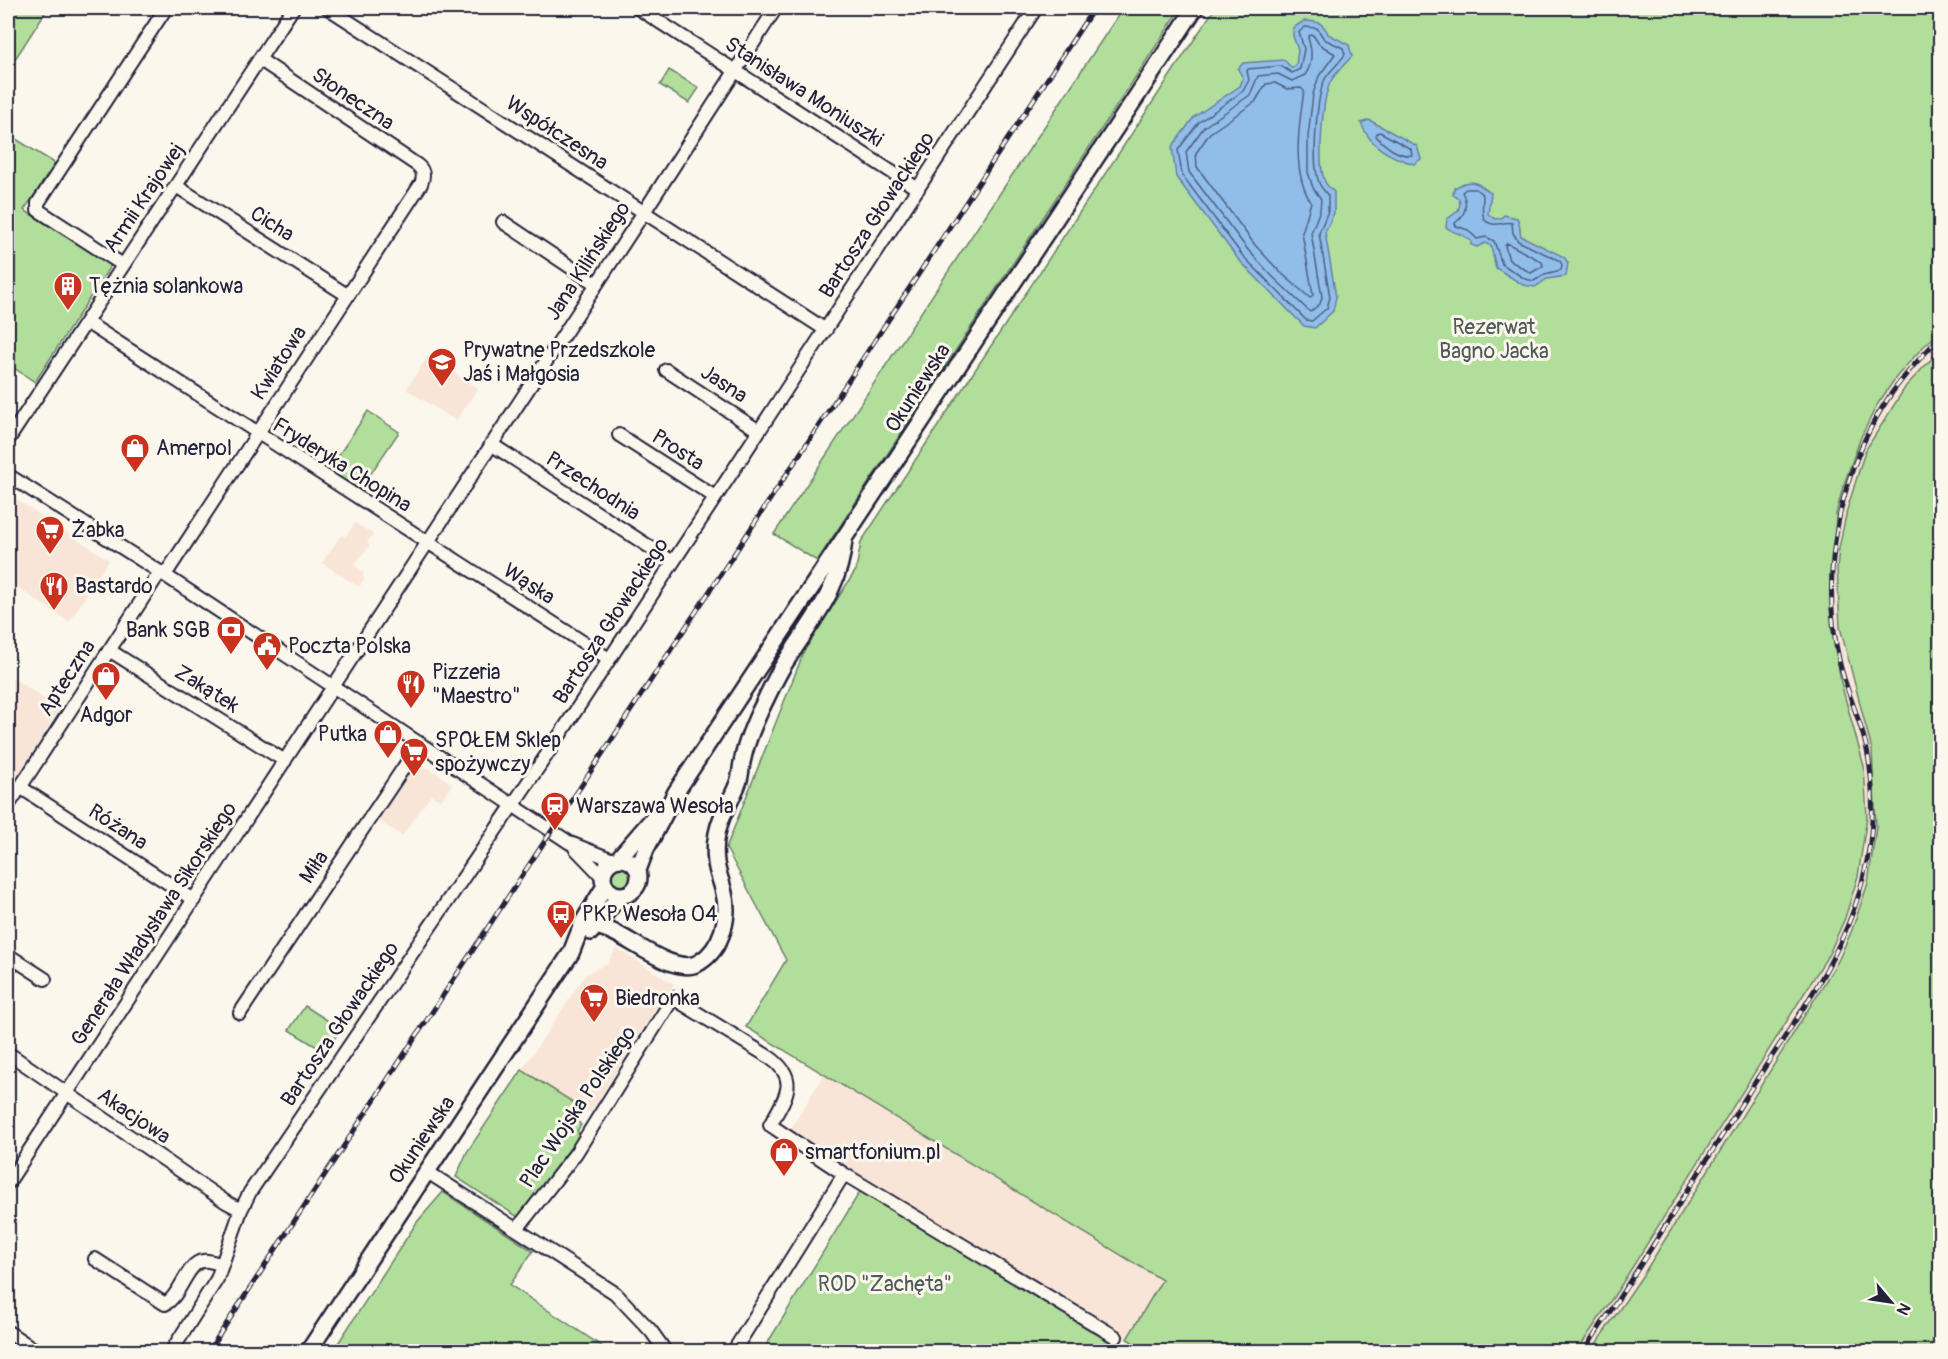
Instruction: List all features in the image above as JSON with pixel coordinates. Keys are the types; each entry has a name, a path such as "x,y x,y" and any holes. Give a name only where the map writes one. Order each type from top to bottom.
{"main road":[{"name":"Okuniewska","path":"638,870 646,849 676,792 1195,8"},
{"path":"590,924 638,945 662,961 676,964 699,963 716,944 722,932 726,910 725,895 716,862 715,845 719,825 738,783 743,757 759,713 786,661 827,600 837,579 842,560 844,537"},
{"name":"Okuniewska","path":"616,859 676,792"},
{"path":"616,859 628,860 638,870 638,884 631,892 622,896 612,893 604,881 608,864 616,859"},
{"name":"Okuniewska","path":"590,924 604,881"},
{"name":"Okuniewska","path":"308,1352 570,953 590,924 622,896"}],"street":[{"path":"123,265 38,210 38,202 166,8"},
{"name":"Armii Krajowej","path":"8,440 293,8"},
{"name":"Współczesna","path":"328,8 826,330"},
{"name":"Stanisława Moniuszki","path":"638,8 918,189"},
{"name":"Jana Kilińskiego","path":"333,686 776,8"},
{"name":"Bartosza Głowackiego","path":"171,1352 207,1297 250,1192 513,805 1036,8"},
{"name":"Słoneczna","path":"259,59 417,165 423,173"},
{"name":"Kwiatowa","path":"162,573 421,184 423,173"},
{"name":"Cicha","path":"176,186 347,295"},
{"path":"503,222 596,284"},
{"name":"Fryderyka Chopina","path":"86,322 256,434 428,542"},
{"name":"Jasna","path":"666,370 759,431"},
{"name":"Prosta","path":"619,435 716,497"},
{"name":"Przechodnia","path":"491,444 673,562"},
{"path":"8,475 162,573 570,843 604,881"},
{"name":"Wąska","path":"428,542 609,659"},
{"name":"Apteczna","path":"8,806 162,573"},
{"name":"Zakątek","path":"109,650 285,761"},
{"name":"Generała Władysława Sikorskiego","path":"8,1184 333,686"},
{"name":"Miła","path":"240,1013 420,743"},
{"name":"Różana","path":"20,787 194,900"},
{"path":"570,843 616,859"},
{"path":"8,955 45,979"},
{"name":"Plac Wojska Polskiego","path":"517,1229 576,1153 673,998 779,1065 786,1076 788,1090 770,1125 844,1174 1116,1337"},
{"name":"Akacjowa","path":"8,1053 241,1210"},
{"path":"426,1171 615,1293 651,1331 666,1352"},
{"path":"733,1352 844,1174"},
{"path":"95,1258 165,1304 173,1299 198,1262 210,1261 222,1265"},
{"path":"8,1332 38,1352"}],"shaded area":[{"path":"1940,332 1940,350 1906,386 1839,548 1837,569 1840,627 1872,750 1876,827 1868,883 1852,930 1838,961 1643,1275 1591,1351 1577,1352 1829,954 1839,675 1830,635 1831,533 1843,487 1861,437 1877,405 1897,376"},
{"name":"Prywatne Przedszkole Jaś i Małgosia","path":"428,356 478,388 456,421 406,389"},
{"path":"8,494 109,560 69,622 8,581"},
{"path":"355,523 373,534 367,543 370,545 354,565 364,573 364,579 359,587 322,563 341,535 345,537"},
{"path":"8,675 60,709 8,790"},
{"path":"417,766 423,769 429,768 452,784 441,801 431,795 402,836 377,820 412,767"},
{"path":"616,948 674,984 664,1000 662,999 590,1113 522,1070 586,974 608,963"},
{"path":"824,1075 1162,1281 1127,1339 788,1133"}],"green space":[{"path":"8,8 48,8 8,70"},
{"path":"1123,8 1181,8 817,561 774,534"},
{"name":"Rezerwat Bagno Jacka","path":"1215,8 1940,8 1940,332 1897,376 1877,405 1861,437 1836,514 1831,613 1841,683 1864,766 1867,817 1858,876 1845,918 1829,954 1618,1290 1577,1351 1148,1351 1127,1339 1162,1280 746,1027 786,960 726,848 805,649 856,570 861,542"},
{"path":"669,70 699,88 689,103 660,85"},
{"path":"8,134 56,164 24,210 111,265 35,382 8,364"},
{"path":"1940,350 1940,1351 1591,1351 1643,1275 1793,1034 1838,961 1852,930 1868,883 1876,827 1872,750 1840,627 1837,569 1839,548 1847,510 1865,451 1906,386"},
{"path":"368,411 399,432 359,491 328,471"},
{"path":"621,866 629,869 632,877 629,885 621,888 613,885 610,877 613,869"},
{"path":"305,1006 341,1029 325,1052 289,1030"},
{"path":"522,1070 579,1106 572,1114 581,1125 577,1131 580,1135 518,1217 456,1177 467,1152"},
{"name":"ROD \"Zachęta\"","path":"861,1190 1124,1351 762,1352"},
{"path":"443,1192 533,1251 510,1285 609,1351 333,1351 417,1222"}],"water":[{"path":"1304,21 1322,25 1328,34 1349,45 1352,56 1331,81 1325,101 1321,162 1326,183 1334,192 1334,213 1325,232 1336,297 1333,311 1315,328 1304,326 1238,259 1176,177 1172,147 1194,117 1240,86 1243,78 1238,69 1243,63 1284,60 1292,68 1296,65 1298,50 1293,28"},
{"path":"1369,120 1417,146 1421,159 1414,164 1397,158 1375,145 1361,123"},
{"path":"1472,182 1491,193 1488,214 1495,219 1504,215 1517,218 1521,236 1564,257 1568,263 1566,276 1547,279 1535,287 1523,285 1496,268 1491,246 1485,243 1477,247 1471,245 1468,238 1446,227 1447,219 1460,206 1459,199 1453,195 1454,188"}],"railway":[{"path":"208,1352 1094,8"},
{"path":"1583,1352 1803,1009 1833,957 1856,903 1870,844 1872,797 1867,750 1843,675 1834,630 1833,561 1838,526 1857,458 1871,427 1901,381 1940,337"}],"place":[{"name":"Tężnia solankowa","path":"68,312"},
{"name":"Prywatne Przedszkole Jaś i Małgosia","path":"442,388"},
{"name":"Amerpol","path":"135,474"},
{"name":"Żabka","path":"50,556"},
{"name":"Bastardo","path":"54,612"},
{"name":"Bank SGB","path":"231,656"},
{"name":"Poczta Polska","path":"267,672"},
{"name":"Adgor","path":"106,702"},
{"name":"Pizzeria \"Maestro\"","path":"411,710"},
{"name":"Putka","path":"388,760"},
{"name":"SPOŁEM Sklep spożywczy","path":"414,778"},
{"name":"Warszawa Wesoła","path":"555,832"},
{"name":"PKP Wesoła 04","path":"561,940"},
{"name":"Biedronka","path":"594,1024"},
{"name":"smartfonium.pl","path":"784,1178"}]}
